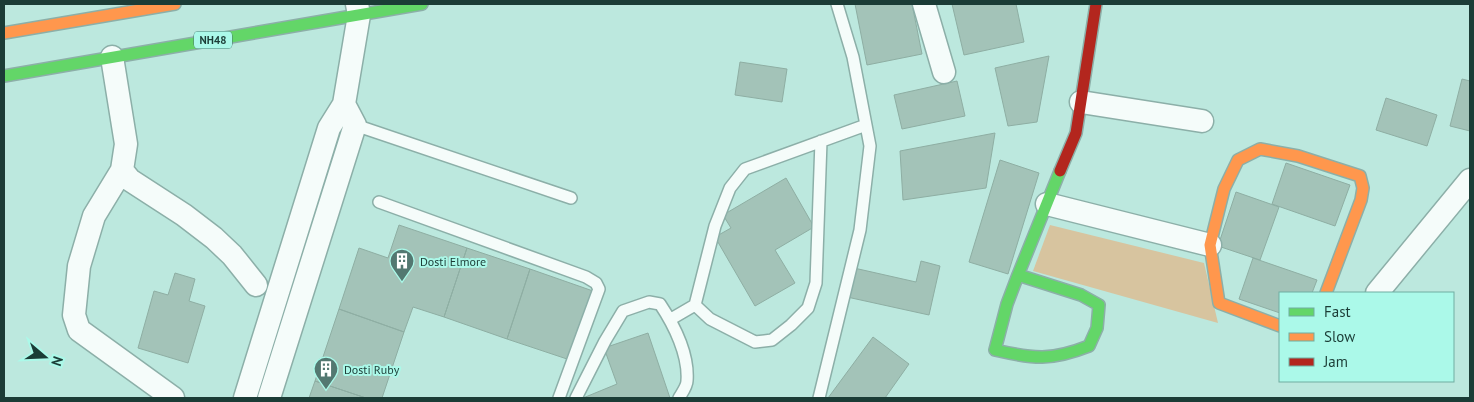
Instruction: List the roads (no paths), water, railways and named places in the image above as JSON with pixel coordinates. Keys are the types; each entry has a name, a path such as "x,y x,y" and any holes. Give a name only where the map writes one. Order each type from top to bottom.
{"main road":[{"path":"4,33 144,6 175,4"},
{"name":"NH48","path":"4,76 358,9 422,4"},
{"path":"1018,276 1081,294 1099,305 1097,328 1089,346 1067,355 1045,360 996,350 1007,304 1018,276 1047,204 1076,133 1096,4"},
{"path":"1279,326 1219,303 1210,245 1224,190 1238,160 1260,149 1298,156 1360,176 1363,188 1361,200 1326,292"}],"street":[{"path":"924,4 944,72"},
{"path":"245,398 329,128 344,104 358,9"},
{"path":"112,57 126,144 122,170 94,216 79,266 74,315 79,330 173,398"},
{"path":"1081,102 1202,120"},
{"path":"269,398 355,125 344,104"},
{"path":"122,170 130,180 184,215 214,238 232,255 256,285"},
{"path":"1378,292 1470,180"},
{"path":"1047,204 1210,245"}],"lane":[{"path":"819,398 860,230 870,146 853,57 837,4"},
{"path":"671,319 695,305 715,226 730,188 745,169 866,124"},
{"path":"355,125 571,198"},
{"path":"695,305 710,319 755,342 772,340 808,308 816,283 821,141"},
{"path":"379,202 586,277 596,283 599,289 559,398"},
{"path":"576,398 605,341 623,311 648,302 660,304 671,319 685,358 687,382 679,398"}],"place":[{"name":"Dosti Elmore","path":"402,282"},
{"name":"Dosti Ruby","path":"326,390"}]}
